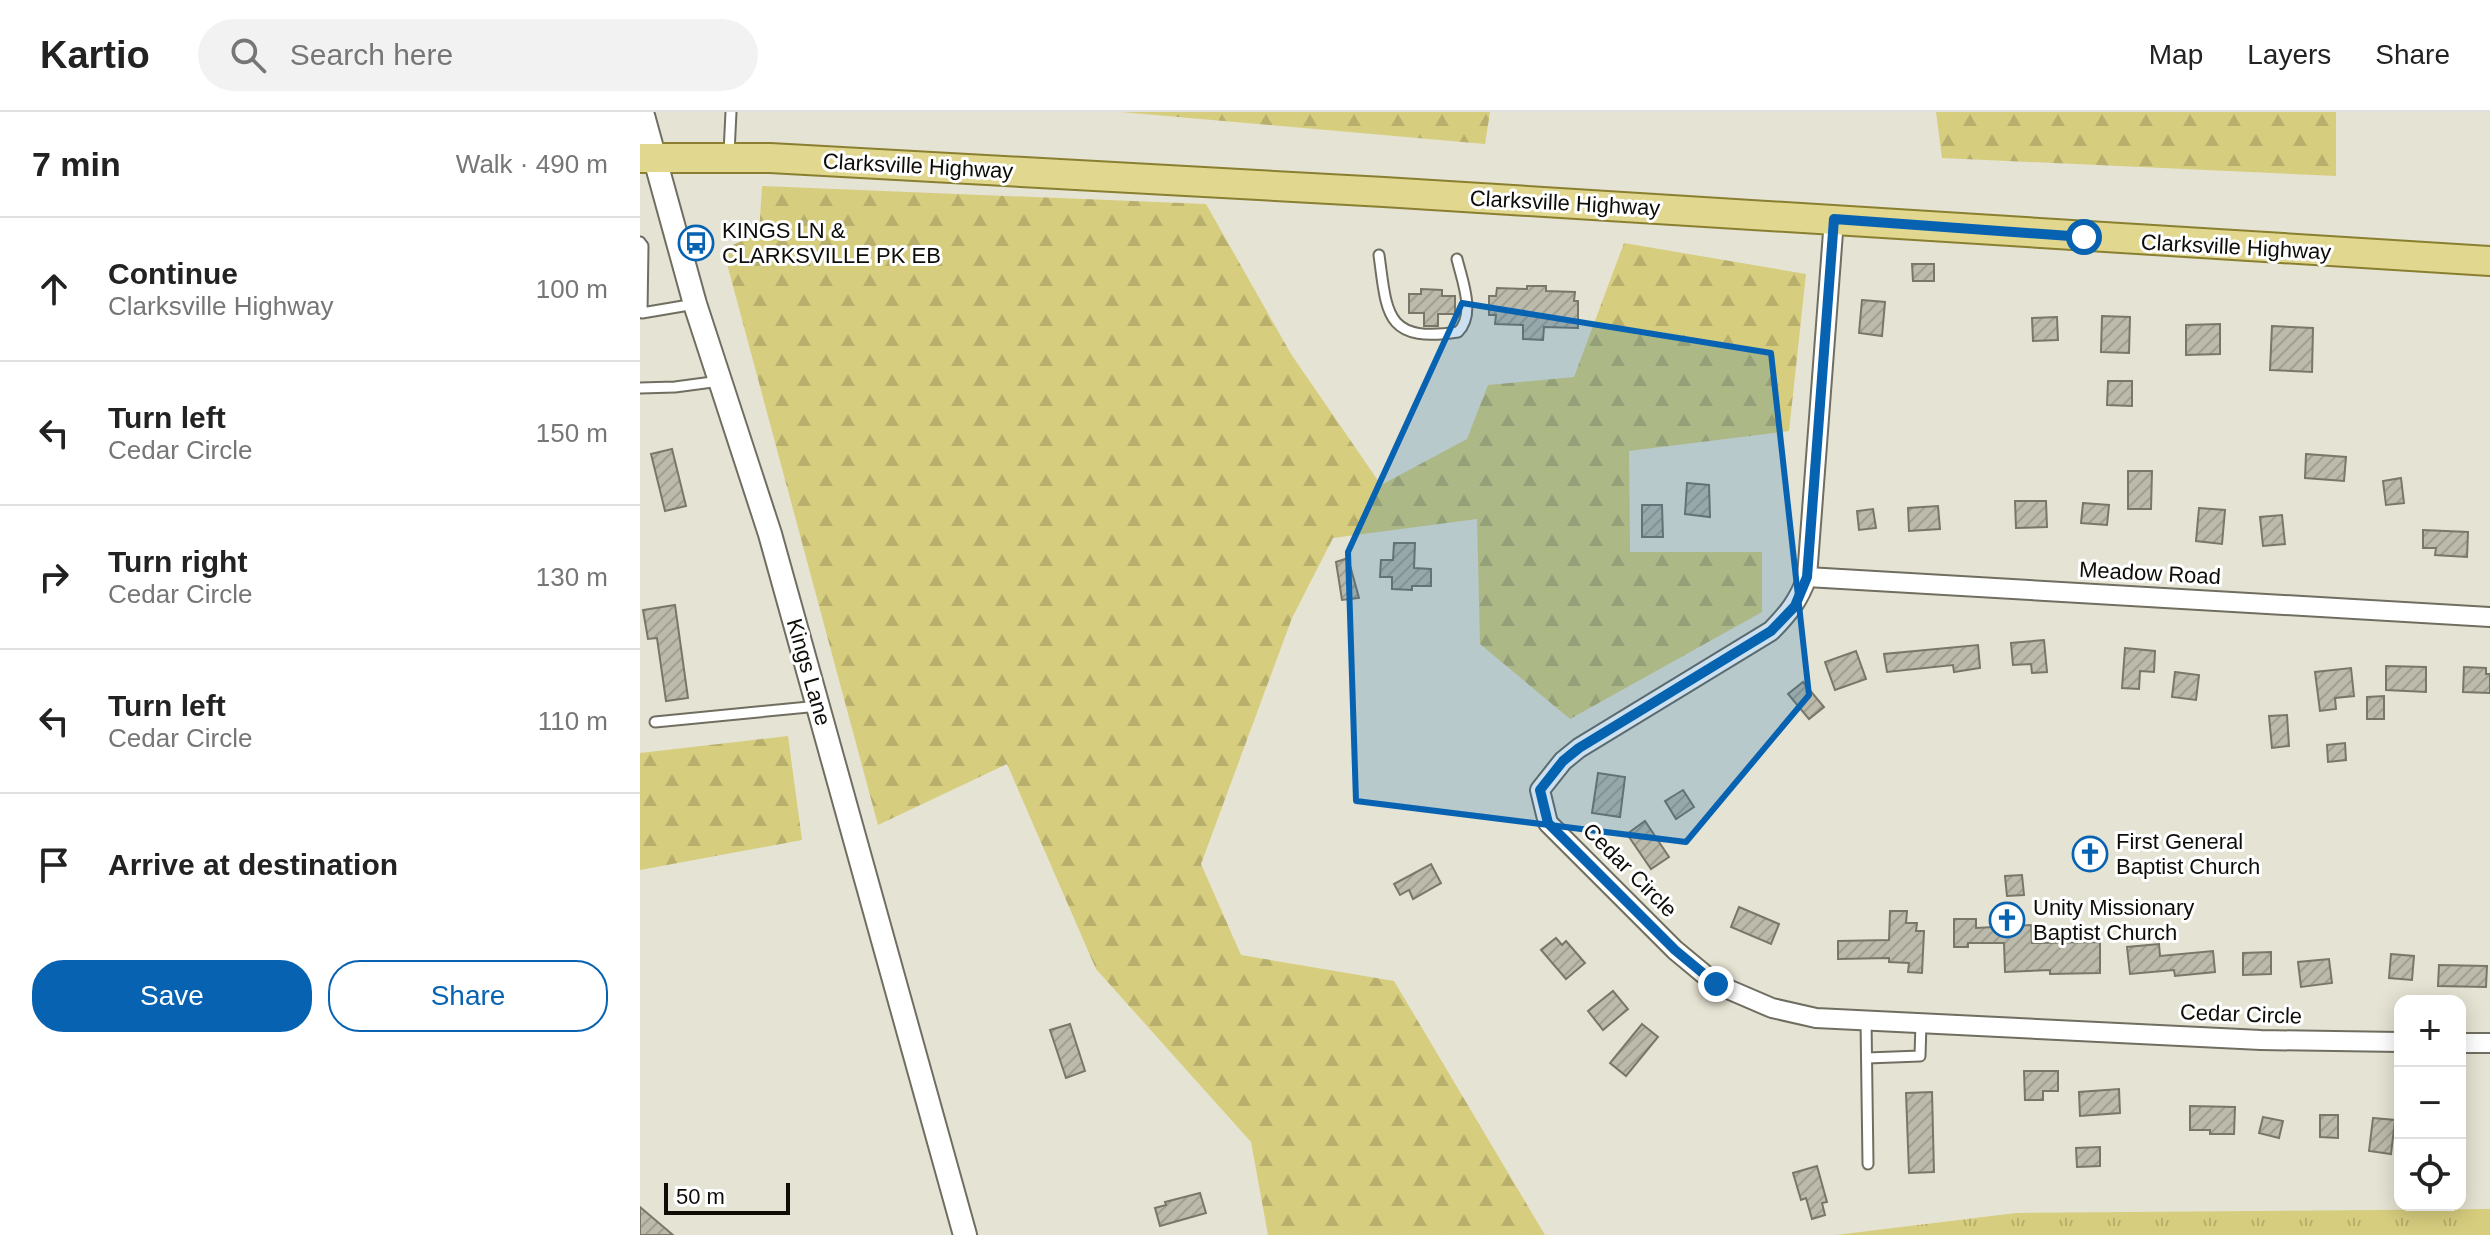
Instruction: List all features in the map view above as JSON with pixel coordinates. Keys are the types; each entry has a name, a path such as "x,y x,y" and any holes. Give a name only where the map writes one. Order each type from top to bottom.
{"main road":[{"name":"Clarksville Highway","path":"646,157 729,156 1834,219 2149,242 2490,261"}],"street":[{"name":"Kings Lane","path":"642,112 646,157 770,534 965,1235"},
{"name":"Cedar Circle","path":"1834,219 1807,577 1795,606 1771,631 1579,748 1563,761 1540,790 1548,823 1675,950 1716,984 1772,1008 1816,1018 2261,1040 2394,1042"},
{"name":"Meadow Road","path":"1807,577 2490,617"},
{"path":"2466,1043 2490,1043"}],"lane":[{"path":"729,156 731,112"},
{"path":"640,242 643,246 641,314 695,304"},
{"path":"1379,255 1392,320 1398,327 1418,332 1458,332 1465,325 1467,311 1457,259"},
{"path":"640,388 720,381"},
{"path":"655,722 819,706"},
{"path":"1866,1020 1868,1164"},
{"path":"1867,1058 1920,1056 1921,1023"}],"highlighted area":[{"path":"1462,303 1771,353 1809,695 1686,842 1356,801 1348,552"}],"green space":[{"path":"1121,112 1490,112 1485,144"},
{"path":"1936,112 2336,112 2336,176 1942,158"},
{"path":"762,186 1206,204 1291,354 1381,485 1467,439 1488,385 1574,377 1624,243 1806,274 1789,431 1629,451 1630,552 1762,552 1762,612 1570,719 1480,644 1477,519 1333,538 1292,618 1201,864 1241,955 1394,981 1545,1235 1268,1235 1251,1142 1096,969 1007,764 878,825 723,249 759,234"},
{"path":"788,736 802,840 640,870 640,753"},
{"path":"2490,1209 2490,1235 1836,1235 2016,1213"}],"building":[{"path":"1912,264 1934,264 1934,281 1913,281"},
{"path":"1527,286 1546,286 1546,291 1575,292 1578,328 1544,327 1543,340 1523,339 1523,325 1495,324 1496,315 1489,315 1489,296 1496,296 1497,288 1527,289"},
{"path":"1421,289 1442,290 1442,296 1455,296 1455,314 1438,314 1438,326 1424,326 1424,313 1409,313 1409,294 1421,294"},
{"path":"1862,300 1885,302 1882,336 1859,333"},
{"path":"2102,316 2130,317 2129,353 2101,352"},
{"path":"2057,317 2058,340 2033,341 2032,318"},
{"path":"2220,324 2220,354 2186,355 2186,325"},
{"path":"2272,326 2313,328 2312,372 2270,370"},
{"path":"2108,381 2132,381 2132,406 2107,405"},
{"path":"672,449 686,506 665,511 651,454"},
{"path":"2306,454 2346,457 2344,481 2305,478"},
{"path":"2128,471 2152,471 2151,509 2128,509"},
{"path":"2401,478 2404,503 2386,505 2383,481"},
{"path":"1687,483 1709,485 1710,517 1685,514"},
{"path":"2015,501 2046,501 2047,527 2016,528"},
{"path":"2083,503 2109,505 2107,525 2081,523"},
{"path":"1642,505 1662,505 1663,537 1642,537"},
{"path":"1938,506 1940,529 1909,531 1908,508"},
{"path":"2199,508 2225,510 2222,544 2196,541"},
{"path":"1873,509 1876,528 1859,530 1857,511"},
{"path":"2282,515 2285,544 2263,546 2260,517"},
{"path":"2423,530 2468,532 2467,557 2435,555 2436,548 2423,548"},
{"path":"1394,543 1415,543 1414,568 1431,569 1431,586 1412,586 1412,590 1392,589 1392,577 1380,577 1381,560 1393,560"},
{"path":"1348,558 1359,598 1342,600 1336,562"},
{"path":"675,605 688,698 666,701 657,638 648,639 643,610"},
{"path":"2044,640 2047,672 2032,673 2031,664 2013,665 2011,643"},
{"path":"1978,645 1980,668 1954,672 1953,665 1887,672 1884,654"},
{"path":"2125,648 2155,651 2154,672 2140,671 2139,689 2122,688"},
{"path":"1856,651 1866,679 1835,690 1825,662"},
{"path":"2386,666 2426,667 2426,692 2386,690"},
{"path":"2464,667 2486,668 2486,674 2490,674 2490,693 2463,692"},
{"path":"2351,668 2354,696 2335,698 2336,709 2320,711 2315,672"},
{"path":"2175,672 2199,675 2196,700 2172,697"},
{"path":"1803,682 1824,707 1809,719 1788,694"},
{"path":"2384,696 2384,719 2367,719 2367,697"},
{"path":"2287,715 2289,746 2272,748 2269,716"},
{"path":"2345,743 2346,760 2328,762 2327,745"},
{"path":"1598,773 1625,777 1620,817 1592,813"},
{"path":"1683,790 1694,807 1676,819 1665,801"},
{"path":"1645,821 1669,857 1651,869 1627,834"},
{"path":"1431,864 1441,883 1413,899 1409,890 1400,895 1394,884"},
{"path":"2022,875 2024,895 2007,896 2005,876"},
{"path":"1739,907 1779,924 1771,944 1731,927"},
{"path":"1890,911 1907,911 1906,923 1917,923 1916,931 1924,931 1922,973 1908,972 1909,963 1889,962 1889,958 1838,959 1838,941 1889,940"},
{"path":"1954,919 1976,919 1976,928 2031,925 2032,943 2100,942 2100,973 2050,974 2050,970 2005,972 2004,943 1968,943 1968,947 1954,947"},
{"path":"1556,938 1562,945 1566,941 1585,963 1566,979 1541,950"},
{"path":"2159,944 2160,956 2213,951 2215,972 2175,976 2174,970 2130,974 2127,947"},
{"path":"2271,952 2271,974 2243,975 2243,953"},
{"path":"2391,954 2414,956 2412,980 2389,978"},
{"path":"2329,959 2332,983 2301,987 2298,962"},
{"path":"2439,965 2487,966 2486,987 2438,986"},
{"path":"1613,991 1628,1009 1603,1030 1588,1011"},
{"path":"1070,1024 1085,1071 1066,1078 1050,1030"},
{"path":"1642,1024 1658,1037 1626,1076 1610,1063"},
{"path":"2024,1071 2058,1071 2058,1091 2043,1091 2043,1100 2025,1100"},
{"path":"2119,1089 2120,1113 2080,1116 2079,1092"},
{"path":"1932,1092 1934,1172 1909,1173 1906,1093"},
{"path":"2190,1106 2235,1107 2234,1134 2190,1130"},
{"path":"2320,1115 2338,1115 2338,1138 2320,1137"},
{"path":"2263,1117 2283,1121 2279,1138 2259,1133"},
{"path":"2373,1118 2394,1120 2391,1154 2369,1151"},
{"path":"2100,1147 2100,1166 2077,1167 2076,1148"},
{"path":"1817,1166 1827,1202 1822,1203 1825,1215 1812,1219 1806,1198 1801,1200 1793,1173"},
{"path":"1200,1193 1206,1213 1160,1226 1155,1208 1166,1205 1165,1202"},
{"path":"640,1207 673,1235 640,1235"}],"place":[{"name":"KINGS LN & CLARKSVILLE PK EB","path":"696,243"},
{"name":"First General Baptist Church","path":"2090,854"},
{"name":"Unity Missionary Baptist Church","path":"2007,920"}],"route":[{"path":"1716,984 1675,950 1548,823 1540,790 1563,761 1579,748 1771,631 1795,606 1807,577 1834,219 2084,237"}]}
